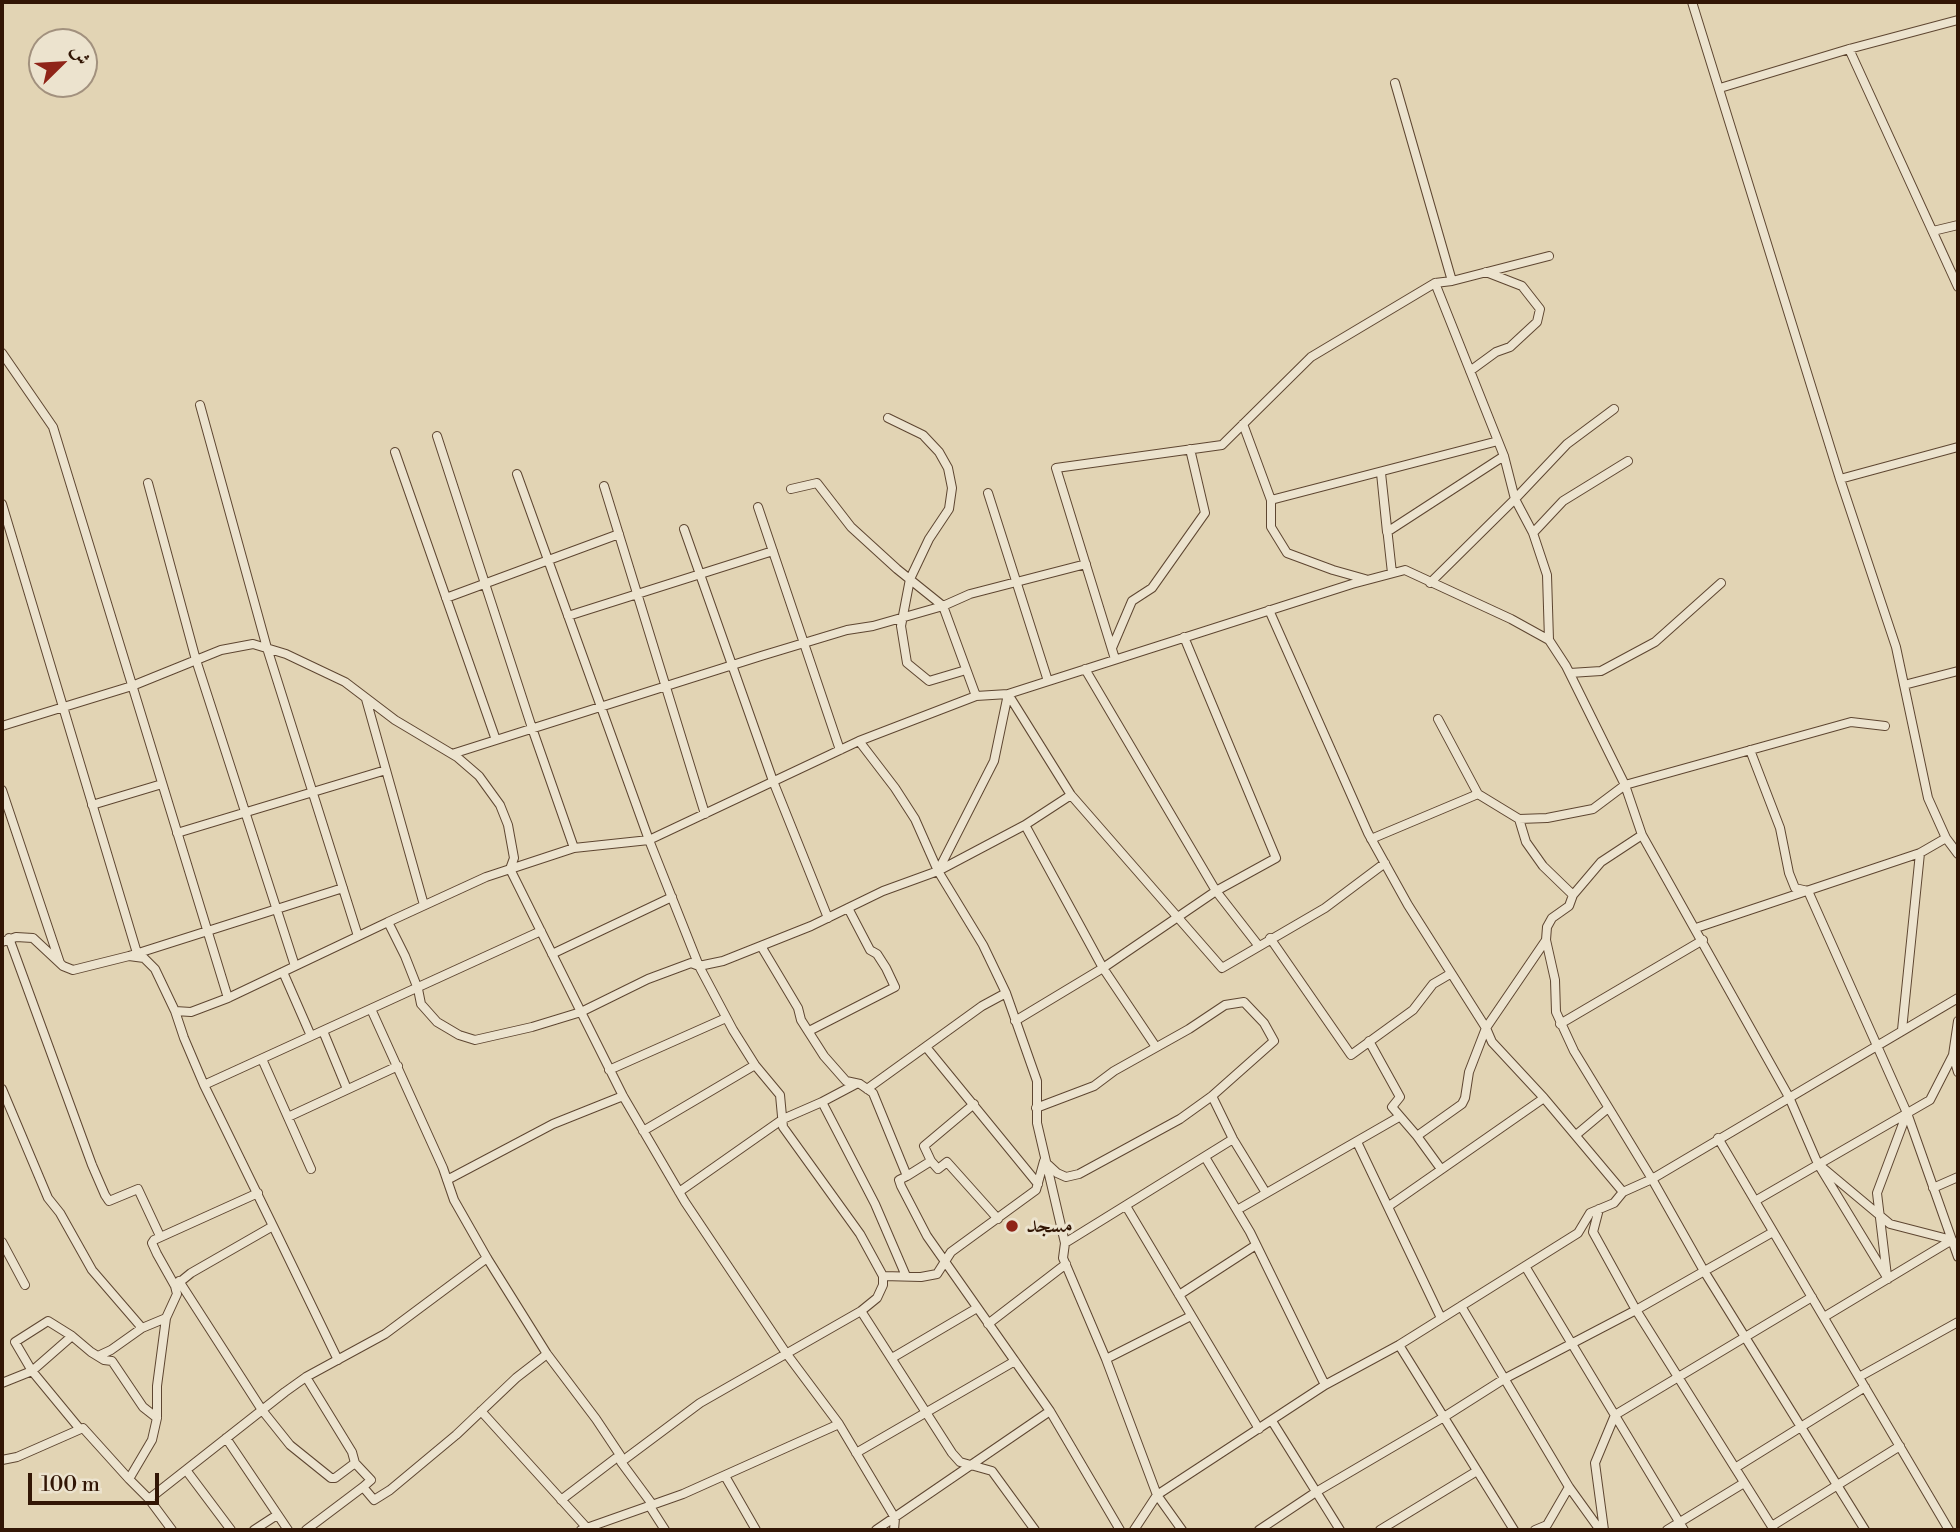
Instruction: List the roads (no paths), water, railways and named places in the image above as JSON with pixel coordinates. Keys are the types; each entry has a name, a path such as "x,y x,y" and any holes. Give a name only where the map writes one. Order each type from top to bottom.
{"street":[{"path":"1692,2 1840,479 1896,647 1928,799 1946,838 1958,854"},
{"path":"1720,88 1849,48 1958,20"},
{"path":"1849,48 1958,287"},
{"path":"1395,83 1452,281"},
{"path":"1933,231 1958,225"},
{"path":"1115,659 1056,468 1222,445 1311,357 1435,283 1549,256"},
{"path":"1470,371 1496,352 1510,346 1537,322 1540,309 1522,286 1486,272"},
{"path":"1435,283 1504,456 1515,499 1533,533 1547,575 1549,640"},
{"path":"2,353 53,427 228,998"},
{"path":"200,405 267,648 358,936"},
{"path":"1430,583 1567,444 1614,409"},
{"path":"888,418 923,435 939,452 948,468 952,488 949,509 929,539 910,579 901,626 907,663 929,681 966,670"},
{"path":"1243,424 1271,500 1271,527 1286,553 1368,579"},
{"path":"438,436 532,728 574,848"},
{"path":"1271,500 1498,441"},
{"path":"1840,479 1958,447"},
{"path":"1112,648 1132,601 1152,588 1205,513 1190,449"},
{"path":"395,452 496,740"},
{"path":"1381,473 1387,532 1504,456"},
{"path":"1533,533 1563,500 1628,461"},
{"path":"1381,473 1392,573"},
{"path":"517,474 649,840 699,966 726,1018 755,1065 780,1095 783,1127 860,1234 883,1276 883,1285 877,1298 861,1311 700,1403 561,1500"},
{"path":"148,483 196,660 295,966"},
{"path":"790,489 817,483 851,527 943,606 976,696"},
{"path":"604,486 705,814"},
{"path":"988,493 1048,681"},
{"path":"2,505 92,805 133,955"},
{"path":"758,507 840,750"},
{"path":"684,529 773,781 828,918"},
{"path":"446,598 619,534"},
{"path":"568,616 773,551"},
{"path":"452,754 732,664 943,606 970,594 1086,564"},
{"path":"175,1011 191,1012 228,998 486,877 574,848 649,840 859,741 976,696 1008,694 1368,579 1405,570 1511,619 1549,640 1570,673 1625,785 1642,835 1790,1097 1818,1164 1888,1279"},
{"path":"1570,673 1601,671 1655,642 1721,583"},
{"path":"1269,610 1371,839 1450,974 1486,1028 1492,1042 1544,1098 1623,1192"},
{"path":"1015,1021 1103,968 1216,891 1276,858 1184,637"},
{"path":"2,726 132,686 221,650 253,644 286,654 345,682 395,720 452,754 479,776 500,805 508,825 514,858 510,869 623,1096 679,1192 786,1353 839,1424 895,1518 894,1530"},
{"path":"1085,669 1216,891 1258,946"},
{"path":"1903,685 1958,671"},
{"path":"1008,694 1070,795 1222,968 1325,908 1385,863"},
{"path":"938,871 994,761 1008,694"},
{"path":"366,698 424,905"},
{"path":"1438,719 1478,794 1519,819 1547,818 1593,808 1625,785 1851,722 1885,726"},
{"path":"859,741 915,819 938,871 982,945 1006,993 1037,1081 1036,1108 1044,1161 1065,1243 1063,1258 1106,1359 1157,1495 1182,1530"},
{"path":"1750,750 1780,828 1795,888 1808,891"},
{"path":"177,833 386,770"},
{"path":"92,805 162,784"},
{"path":"2,790 60,964"},
{"path":"1371,839 1478,794"},
{"path":"388,922 418,989 421,1003 437,1022 459,1035 475,1040 581,1013 648,979 691,963 699,966 723,961 761,946 883,891 938,871 1025,824 1070,795"},
{"path":"1519,819 1526,842 1543,866 1573,895"},
{"path":"1025,824 1103,968 1156,1047"},
{"path":"1642,835 1601,862 1573,895 1569,906 1552,918 1547,928 1546,940 1555,980 1556,1012 1607,1109 1865,1530"},
{"path":"1696,928 1920,853 1946,838"},
{"path":"1902,1030 1920,853"},
{"path":"160,1236 138,1189 109,1201 105,1195 5,940 22,936 33,938 68,970 77,970 133,955 343,888"},
{"path":"1808,891 1907,1113 1958,1257"},
{"path":"552,954 672,897"},
{"path":"809,1031 895,987 877,954 870,950 848,908"},
{"path":"204,1085 541,931"},
{"path":"1270,938 1351,1055 1413,1010 1433,984 1450,974"},
{"path":"1417,1136 1462,1104 1469,1072 1486,1028 1546,940"},
{"path":"1560,1024 1703,940"},
{"path":"761,946 824,1056 846,1081 873,1093 907,1176"},
{"path":"133,955 144,958 152,965 175,1011 204,1085 338,1360"},
{"path":"283,972 311,1036"},
{"path":"867,1089 982,1006 1006,993"},
{"path":"1134,1530 1157,1495 1325,1385 1399,1345 1578,1233 1590,1213 1614,1203 1623,1192 1651,1179 1958,998"},
{"path":"1036,1108 1094,1086 1225,1005 1244,1002 1264,1023 1274,1041 1212,1096 1180,1119 1079,1174 1066,1177 1044,1161"},
{"path":"371,1009 454,1200 486,1258 547,1354 596,1419 665,1530"},
{"path":"609,1070 726,1018"},
{"path":"1755,1201 1930,1100 1953,1055 1958,1021"},
{"path":"323,1031 347,1089"},
{"path":"1369,1041 1400,1097 1392,1107 1441,1169"},
{"path":"926,1047 1038,1184"},
{"path":"1953,1055 1958,1072"},
{"path":"262,1059 311,1169"},
{"path":"643,1131 755,1065"},
{"path":"288,1117 398,1066"},
{"path":"679,1192 783,1119 838,1096 856,1084"},
{"path":"2,1089 48,1198 60,1213 92,1270 142,1328"},
{"path":"447,1180 553,1124 623,1096"},
{"path":"1212,1096 1233,1139 1266,1193"},
{"path":"1389,1206 1544,1098"},
{"path":"822,1102 875,1204 906,1276"},
{"path":"974,1104 924,1146 938,1169 947,1162 998,1219"},
{"path":"1576,1135 1607,1109"},
{"path":"1888,1279 1877,1193 1907,1113"},
{"path":"1237,1210 1399,1117"},
{"path":"1718,1138 1949,1530"},
{"path":"1065,1243 1233,1139"},
{"path":"1357,1142 1441,1318"},
{"path":"1205,1157 1256,1245 1325,1385"},
{"path":"931,1161 899,1180 926,1236 1050,1411 1120,1530"},
{"path":"883,1276 937,1274 951,1252 1036,1190 1044,1161"},
{"path":"1818,1164 1890,1224 1952,1240"},
{"path":"1933,1188 1958,1177"},
{"path":"258,1192 160,1236 152,1243 262,1410 290,1445 331,1478 335,1478 355,1463"},
{"path":"1126,1206 1259,1429"},
{"path":"1599,1209 1593,1232 1636,1310 1773,1528 1899,1446"},
{"path":"177,1284 273,1226"},
{"path":"1259,1530 1316,1492 1504,1379 1636,1310 1773,1232"},
{"path":"1824,1317 1952,1240"},
{"path":"2,1242 25,1285"},
{"path":"1179,1295 1256,1245"},
{"path":"149,1499 306,1377 385,1334 486,1258"},
{"path":"988,1324 1066,1265"},
{"path":"1525,1266 1682,1526"},
{"path":"129,1479 152,1440 157,1418 166,1318 177,1294 177,1284"},
{"path":"1602,1530 1595,1463 1615,1415 1812,1297"},
{"path":"1461,1306 1569,1487 1602,1530"},
{"path":"892,1358 977,1308"},
{"path":"861,1311 952,1453 960,1462 992,1471 1035,1530"},
{"path":"1106,1359 1191,1315"},
{"path":"98,1356 142,1328 166,1318"},
{"path":"157,1418 143,1407 112,1361 98,1356 48,1321 15,1342 32,1371 79,1428 86,1430 149,1499 172,1530"},
{"path":"1859,1377 1958,1322"},
{"path":"2,1383 32,1371 72,1336"},
{"path":"1399,1345 1514,1530"},
{"path":"363,1487 374,1500 390,1490 516,1378 547,1354"},
{"path":"856,1453 1015,1361"},
{"path":"306,1377 352,1452 355,1463 371,1480 306,1530"},
{"path":"1735,1468 1865,1387"},
{"path":"481,1411 561,1500 591,1528 725,1476 839,1424"},
{"path":"876,1530 1050,1411"},
{"path":"1272,1421 1340,1530"},
{"path":"2,1460 17,1457 79,1428"},
{"path":"226,1438 288,1530"},
{"path":"186,1470 231,1530"},
{"path":"1380,1530 1477,1471"},
{"path":"725,1476 756,1530"},
{"path":"1667,1530 1682,1526 1744,1483"},
{"path":"1535,1530 1547,1525 1569,1487"},
{"path":"254,1530 277,1515"}],"place":[{"name":"مسجد","path":"1012,1226"}]}
